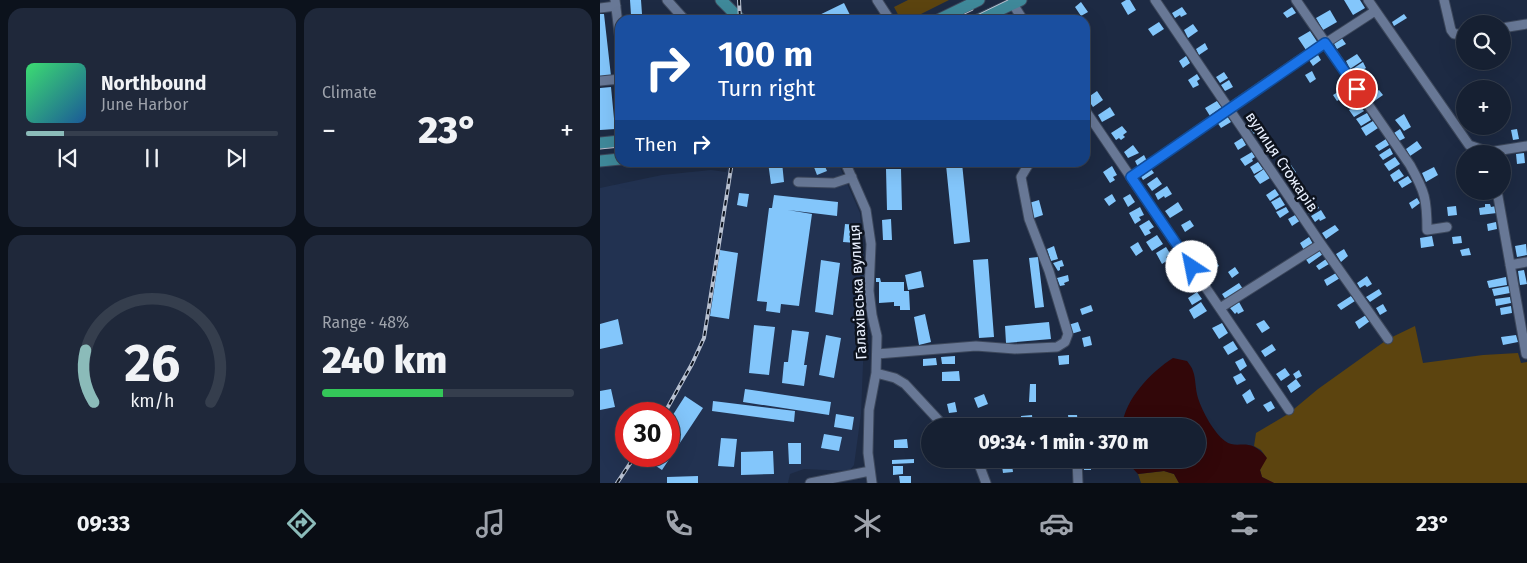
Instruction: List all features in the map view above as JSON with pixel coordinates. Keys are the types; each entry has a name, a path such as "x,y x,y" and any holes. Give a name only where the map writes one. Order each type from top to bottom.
{"main road":[{"path":"721,0 736,15"},
{"path":"948,15 979,0"},
{"path":"989,15 1017,2"},
{"path":"600,143 615,142"},
{"path":"600,161 615,160"}],"street":[{"path":"667,0 680,15"},
{"path":"878,0 887,15"},
{"name":"вулиця Стожарів","path":"1155,0 1228,109 1388,339"},
{"path":"1296,0 1410,165 1423,188 1427,207 1427,230 1447,227"},
{"path":"1368,0 1469,145"},
{"path":"1444,0 1451,30 1456,34"},
{"path":"1017,2 1021,15"},
{"path":"600,8 616,3"},
{"path":"1131,177 1325,43 1375,11"},
{"path":"1511,27 1527,24"},
{"path":"600,81 615,80"},
{"path":"1090,121 1131,177 1289,410"},
{"path":"1511,149 1527,146"},
{"name":"Галахівська вулиця","path":"847,167 866,210 871,244 868,291 877,336 876,373 869,410 868,454 872,483"},
{"path":"877,354 976,346 1015,348 1057,347 1065,342 1068,334 1049,271 1028,219 1021,177 1027,167"},
{"path":"798,182 834,183 852,177"},
{"path":"1499,200 1526,354"},
{"path":"1220,308 1321,244"},
{"path":"1510,264 1527,262"},
{"path":"876,373 895,378 905,384 937,418"},
{"path":"980,468 986,483"},
{"path":"1077,468 1078,483"},
{"path":"812,482 870,472"}],"shaded area":[{"path":"908,0 949,0 919,15 898,15 894,7"},
{"path":"728,167 840,167 860,213 866,290 861,414 854,465 849,471 804,469 790,474 788,483 600,483 600,188 662,175 711,170 726,172"},
{"path":"1415,326 1423,363 1483,355 1518,353 1521,363 1527,362 1527,483 1274,483 1262,477 1260,470 1266,457 1261,450 1254,446 1256,433 1288,414 1318,389 1388,339"},
{"path":"1173,358 1187,361 1194,374 1200,403 1217,433 1230,444 1249,445 1261,451 1267,458 1260,470 1262,477 1274,483 1179,483 1174,474 1164,471 1138,474 1132,468 1206,468 1206,418 1124,418 1128,406 1140,387"},
{"path":"1164,471 1174,474 1179,483 1141,483 1138,474"}],"building":[{"path":"630,0 641,0 642,14 631,15"},
{"path":"1130,0 1136,10 1128,15 1121,3"},
{"path":"1344,0 1360,0 1365,8 1353,15"},
{"path":"1081,2 1088,12 1080,15 1075,7"},
{"path":"844,3 850,15 819,15"},
{"path":"1182,7 1187,14 1175,18 1172,13"},
{"path":"1292,7 1296,13 1287,18 1283,13"},
{"path":"1330,10 1337,22 1323,30 1316,18"},
{"path":"600,14 604,14 611,76 600,77"},
{"path":"1404,14 1407,18 1394,26 1392,22"},
{"path":"1159,22 1164,29 1153,36 1148,29"},
{"path":"1193,24 1198,31 1188,38 1184,30"},
{"path":"1310,31 1318,43 1306,50 1298,38"},
{"path":"1341,37 1346,44 1337,49 1333,42"},
{"path":"1205,43 1208,49 1199,55 1196,49"},
{"path":"1357,54 1362,61 1350,69 1346,61"},
{"path":"1318,55 1321,60 1313,66 1309,60"},
{"path":"1186,56 1190,63 1183,68 1179,61"},
{"path":"1363,62 1366,68 1355,75 1351,70"},
{"path":"1312,71 1316,79 1310,83 1305,75"},
{"path":"1224,72 1228,78 1220,83 1216,77"},
{"path":"1197,74 1200,79 1197,81 1199,85 1193,88 1188,80"},
{"path":"1229,80 1233,87 1225,91 1221,85"},
{"path":"1348,86 1352,92 1337,101 1333,95"},
{"path":"611,87 615,129 600,130 600,88"},
{"path":"1379,90 1383,95 1373,102 1369,96"},
{"path":"1097,91 1103,100 1093,107 1090,102 1090,96"},
{"path":"1217,101 1222,108 1210,116 1205,108"},
{"path":"1359,104 1364,111 1354,117 1349,110"},
{"path":"1110,107 1115,115 1102,122 1098,115"},
{"path":"1367,113 1371,120 1361,126 1356,119"},
{"path":"1404,114 1411,127 1404,131 1395,120"},
{"path":"1227,116 1231,122 1221,128 1217,122"},
{"path":"1373,121 1378,128 1366,136 1361,128"},
{"path":"1258,122 1262,129 1254,134 1249,127"},
{"path":"1122,126 1127,132 1123,135 1125,137 1121,140 1119,138 1116,140 1111,133"},
{"path":"1400,129 1405,138 1399,141 1394,133"},
{"path":"1517,129 1519,139 1513,140 1511,130"},
{"path":"1242,138 1246,145 1238,150 1234,143"},
{"path":"1386,139 1389,145 1379,151 1375,146"},
{"path":"1417,141 1422,148 1410,156 1406,149"},
{"path":"1133,145 1139,153 1128,158 1124,152"},
{"path":"1390,148 1393,154 1383,160 1379,155"},
{"path":"1252,152 1255,157 1252,159 1253,161 1245,166 1240,159"},
{"path":"1524,153 1525,163 1517,164 1516,154"},
{"path":"1144,155 1147,161 1138,167 1135,161"},
{"path":"1395,157 1400,164 1389,171 1384,164"},
{"path":"1258,162 1263,169 1254,174 1250,167"},
{"path":"1291,165 1296,172 1286,179 1282,171"},
{"path":"1112,166 1117,175 1113,177 1115,180 1110,183 1103,172"},
{"path":"1149,166 1154,173 1143,180 1139,173"},
{"path":"769,167 782,167 784,182 771,184"},
{"path":"814,167 825,167 827,171 817,175"},
{"path":"946,167 962,167 970,242 954,244"},
{"path":"1434,167 1438,175 1426,182 1422,173"},
{"path":"886,169 901,169 902,210 887,210"},
{"path":"1264,169 1270,178 1260,184 1254,176"},
{"path":"1399,169 1404,176 1394,182 1390,175"},
{"path":"1408,176 1412,182 1402,188 1398,182"},
{"path":"1157,177 1162,184 1152,191 1147,184"},
{"path":"1167,186 1172,194 1158,200 1155,194"},
{"path":"1275,189 1279,195 1270,201 1266,195"},
{"path":"739,193 749,194 747,207 737,205"},
{"path":"1112,194 1116,201 1109,206 1104,199"},
{"path":"1130,194 1135,202 1128,207 1123,198"},
{"path":"774,195 838,202 837,216 788,210 812,214 799,306 781,304 780,313 766,311 767,302 757,301 769,208 772,208"},
{"path":"1280,197 1285,205 1276,210 1271,202"},
{"path":"1417,198 1420,203 1412,209 1409,203"},
{"path":"1039,200 1043,215 1034,218 1029,203"},
{"path":"1178,202 1183,210 1170,218 1165,211"},
{"path":"1315,202 1319,208 1309,214 1306,208"},
{"path":"1485,204 1490,204 1491,207 1496,206 1497,213 1480,215 1479,208 1485,207"},
{"path":"1456,206 1457,215 1448,216 1447,207"},
{"path":"1140,207 1144,215 1139,217 1141,220 1135,224 1129,213"},
{"path":"1286,207 1289,212 1280,218 1276,212"},
{"path":"1321,210 1326,218 1315,222 1311,216"},
{"path":"1297,214 1301,220 1292,226 1288,219"},
{"path":"891,219 892,240 883,240 882,220"},
{"path":"1149,220 1154,227 1149,230 1151,233 1145,236 1139,226"},
{"path":"1190,220 1194,226 1185,232 1181,225"},
{"path":"1496,222 1497,229 1488,231 1487,224"},
{"path":"845,224 858,225 856,243 843,242"},
{"path":"1335,225 1339,230 1326,239 1322,233"},
{"path":"1157,235 1163,244 1152,251 1146,242"},
{"path":"1432,236 1434,246 1421,248 1420,238"},
{"path":"1461,236 1462,243 1453,244 1452,237"},
{"path":"1309,237 1313,244 1304,250 1300,243"},
{"path":"1138,242 1143,251 1136,256 1130,247"},
{"path":"1526,244 1527,255 1517,257 1515,246"},
{"path":"1054,246 1058,259 1051,261 1047,249"},
{"path":"1208,246 1213,254 1199,263 1194,255"},
{"path":"1166,247 1171,255 1166,257 1168,260 1162,264 1156,253"},
{"path":"1469,248 1471,255 1462,256 1460,250"},
{"path":"1320,249 1323,254 1309,264 1305,258"},
{"path":"1344,249 1348,256 1341,262 1336,254"},
{"path":"720,250 738,253 729,319 710,316"},
{"path":"1212,256 1219,266 1205,272 1200,265"},
{"path":"1038,257 1044,307 1035,308 1029,258"},
{"path":"988,259 994,337 979,338 973,260"},
{"path":"1326,259 1329,264 1319,270 1316,266"},
{"path":"821,260 840,263 833,315 815,312"},
{"path":"1062,260 1064,266 1060,267 1058,271 1053,263"},
{"path":"1176,261 1180,267 1172,272 1168,266"},
{"path":"1235,267 1239,273 1232,278 1228,272"},
{"path":"1524,270 1527,284 1520,285 1518,271"},
{"path":"921,271 924,287 908,290 905,275"},
{"path":"1186,273 1192,283 1182,289 1176,279"},
{"path":"1336,273 1340,278 1327,286 1324,280"},
{"path":"1068,275 1069,281 1064,283 1065,285 1060,286 1057,278"},
{"path":"1367,276 1372,284 1360,288 1357,283"},
{"path":"1506,277 1507,285 1489,288 1487,281"},
{"path":"876,278 880,278 881,282 904,282 904,291 909,291 910,310 900,310 900,306 894,306 894,302 879,303 879,282 876,282"},
{"path":"1239,283 1243,289 1226,300 1222,294"},
{"path":"1509,286 1510,293 1494,296 1492,289"},
{"path":"1379,289 1382,294 1370,302 1366,297"},
{"path":"1197,292 1202,299 1192,305 1188,298"},
{"path":"1351,296 1355,301 1341,310 1337,305"},
{"path":"1510,297 1511,303 1496,306 1495,299"},
{"path":"1201,302 1207,311 1194,319 1189,310"},
{"path":"1239,302 1244,311 1235,314 1230,308"},
{"path":"1383,304 1387,311 1380,315 1376,308"},
{"path":"1091,305 1093,311 1082,315 1080,309"},
{"path":"1511,306 1512,313 1501,315 1500,308"},
{"path":"925,314 931,342 919,345 914,317"},
{"path":"1366,315 1370,321 1359,329 1355,322"},
{"path":"618,319 623,344 600,349 600,324"},
{"path":"1264,320 1270,328 1262,333 1256,324"},
{"path":"1049,322 1051,339 1006,343 1005,326"},
{"path":"1078,322 1081,331 1071,334 1068,325"},
{"path":"1222,323 1228,333 1219,339 1212,328"},
{"path":"754,325 775,327 769,375 749,373"},
{"path":"792,330 809,332 804,365 807,365 804,386 782,383 784,362 788,362"},
{"path":"826,335 841,338 834,378 819,375"},
{"path":"1516,335 1518,342 1503,345 1501,337"},
{"path":"1090,336 1092,345 1084,347 1082,338"},
{"path":"1233,341 1238,349 1228,355 1223,347"},
{"path":"1272,344 1276,350 1265,357 1261,351"},
{"path":"1069,355 1069,364 1059,365 1058,356"},
{"path":"955,356 955,364 942,364 941,357"},
{"path":"936,358 937,365 923,366 923,359"},
{"path":"1243,358 1247,366 1240,371 1235,362"},
{"path":"1285,368 1290,375 1281,381 1276,374"},
{"path":"1299,370 1302,376 1296,379 1293,374"},
{"path":"959,371 960,381 942,381 942,372"},
{"path":"1241,373 1246,380 1237,385 1233,377"},
{"path":"1296,379 1301,386 1291,393 1287,386"},
{"path":"1030,384 1036,384 1036,402 1029,402"},
{"path":"611,389 615,407 600,410 600,391"},
{"path":"745,389 831,402 829,415 743,402"},
{"path":"1250,389 1255,399 1247,404 1242,395"},
{"path":"984,394 988,404 978,408 974,398"},
{"path":"685,396 703,408 680,443 680,404"},
{"path":"713,401 795,411 794,422 712,411"},
{"path":"1271,401 1275,408 1268,412 1263,405"},
{"path":"955,402 957,412 949,413 947,404"},
{"path":"836,414 854,417 852,430 834,427"},
{"path":"1032,415 1032,418 1021,418 1021,416"},
{"path":"1068,415 1077,415 1077,418 1068,418"},
{"path":"824,434 842,437 839,451 821,448"},
{"path":"721,438 737,439 734,467 718,466"},
{"path":"907,439 908,448 894,448 894,440"},
{"path":"788,443 801,443 801,464 789,464"},
{"path":"773,451 774,474 741,475 741,452"},
{"path":"914,459 914,463 892,464 892,460"},
{"path":"893,466 903,466 903,474 893,475"},
{"path":"1002,468 1012,468 1013,472 1003,473"},
{"path":"698,476 698,483 667,483 667,477"},
{"path":"899,476 911,476 911,483 900,483"}],"tram line":[{"path":"977,15 1008,0"},
{"path":"962,15 973,10"},
{"path":"600,149 615,148"}],"railway":[{"path":"739,0 740,15"},
{"path":"671,402 704,338 731,167"},
{"path":"617,483 628,467"}],"route":[{"path":"1192,267 1131,177 1325,43 1357,89"}]}
